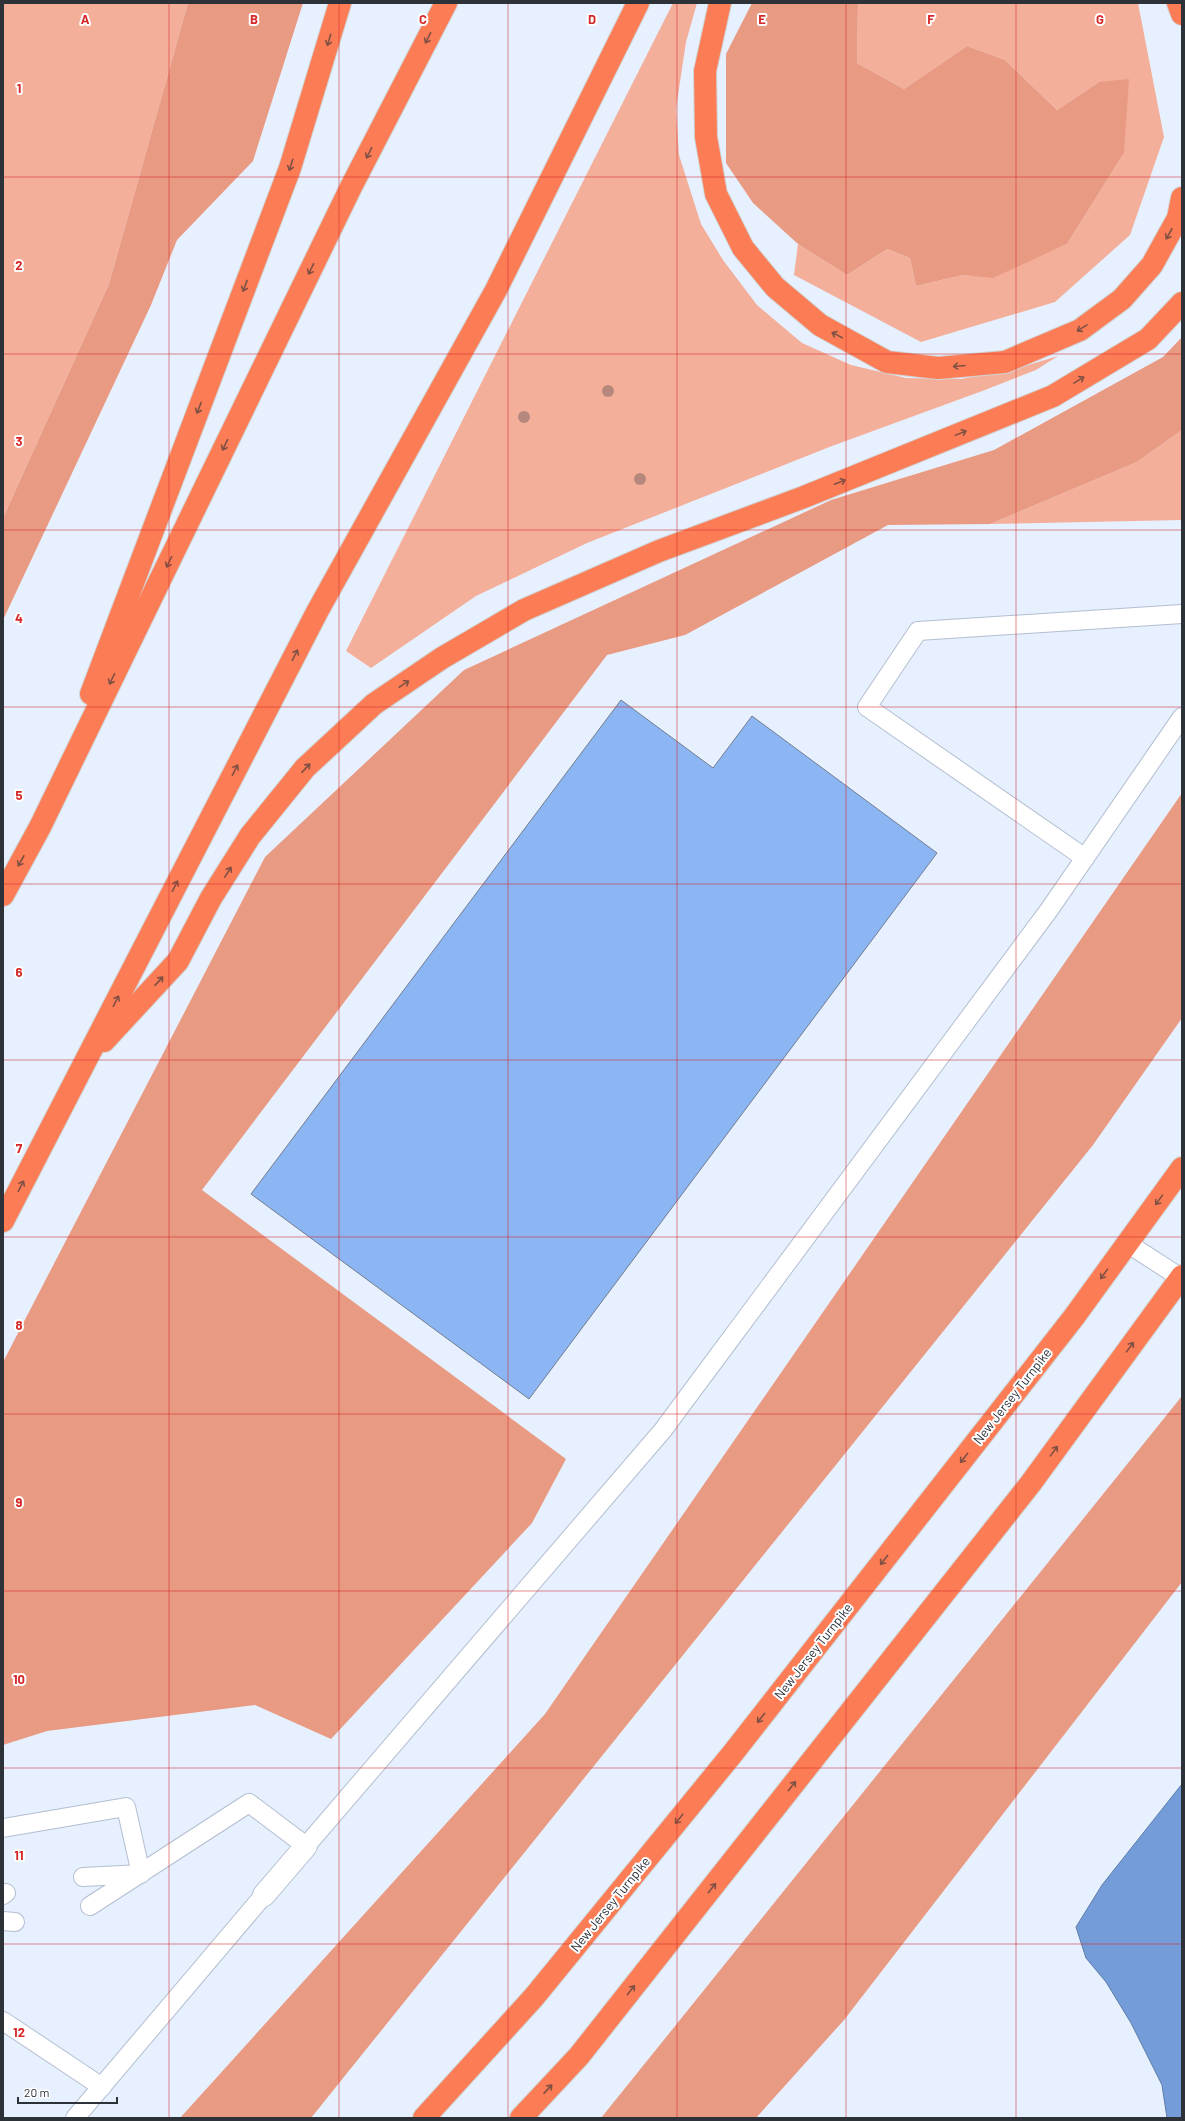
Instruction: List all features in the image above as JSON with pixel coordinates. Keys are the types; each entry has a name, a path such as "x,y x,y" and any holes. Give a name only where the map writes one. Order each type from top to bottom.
{"highway":[{"path":"40,828 290,168 340,3"},
{"path":"3,895 40,828 351,187 446,3"},
{"path":"3,1221 317,612 496,290 638,3"},
{"path":"720,3 705,71 706,137 716,194 743,248 775,287 820,326 887,362 938,368 1005,362 1080,330 1122,299 1152,265 1178,218 1182,198"},
{"path":"1178,3 1182,14"},
{"path":"85,1061 178,961 211,898 250,836 305,768 380,700 442,658 524,610 659,551 804,497 1053,396 1148,338 1182,303"},
{"name":"New Jersey Turnpike","path":"424,2118 534,1997 728,1760 1074,1317 1182,1168"},
{"path":"521,2118 579,2056 1021,1495 1182,1277"}],"street":[{"path":"264,1895 306,1846"}],"lane":[{"path":"1085,858 867,707 918,631 1182,614"},
{"path":"90,1906 249,1803 306,1846 664,1430 1049,910 1182,717"},
{"path":"1128,1243 1182,1277"},
{"path":"3,1828 126,1807 141,1874"},
{"path":"83,1878 141,1874"},
{"path":"76,2118 264,1895"},
{"path":"3,2021 102,2087"}],"shaded area":[{"path":"3,3 188,3 109,284 3,518"},
{"path":"188,3 303,3 253,161 177,240 151,305 3,620 3,518 109,284"},
{"path":"673,3 697,3 686,42 676,109 679,155 701,224 723,260 757,305 802,343 851,365 906,378 961,379 1025,366 1058,356 1036,370 832,446 587,543 476,596 371,668 346,651"},
{"path":"752,3 858,3 857,63 904,89 967,46 1005,60 1057,110 1099,82 1129,79 1124,153 1067,244 993,278 963,275 916,286 910,258 887,249 847,275 798,244 753,203 726,163 726,54"},
{"path":"858,3 1138,3 1164,137 1130,235 1055,302 921,342 794,275 798,244 847,275 887,249 910,258 916,286 963,275 993,277 1067,244 1124,153 1099,82 1057,110 1005,60 967,46 904,89 857,63"},
{"path":"1182,337 1182,430 1137,462 990,524 888,525 685,635 607,655 202,1190 566,1459 532,1523 331,1739 255,1705 47,1731 3,1745 3,1362 265,857 464,670 831,500 994,450 1163,357"},
{"path":"1182,430 1182,520 990,524 1137,462"},
{"path":"1182,793 1182,1018 1093,1145 311,2118 180,2118 545,1714"},
{"path":"1182,1396 1182,1582 844,2020 756,2118 601,2118"}],"water":[{"path":"1182,1784 1182,2118 1167,2118 1162,2085 1131,2023 1106,1982 1086,1958 1076,1927 1102,1885"}],"building":[{"path":"621,700 713,768 752,716 937,853 529,1399 251,1194"}]}
